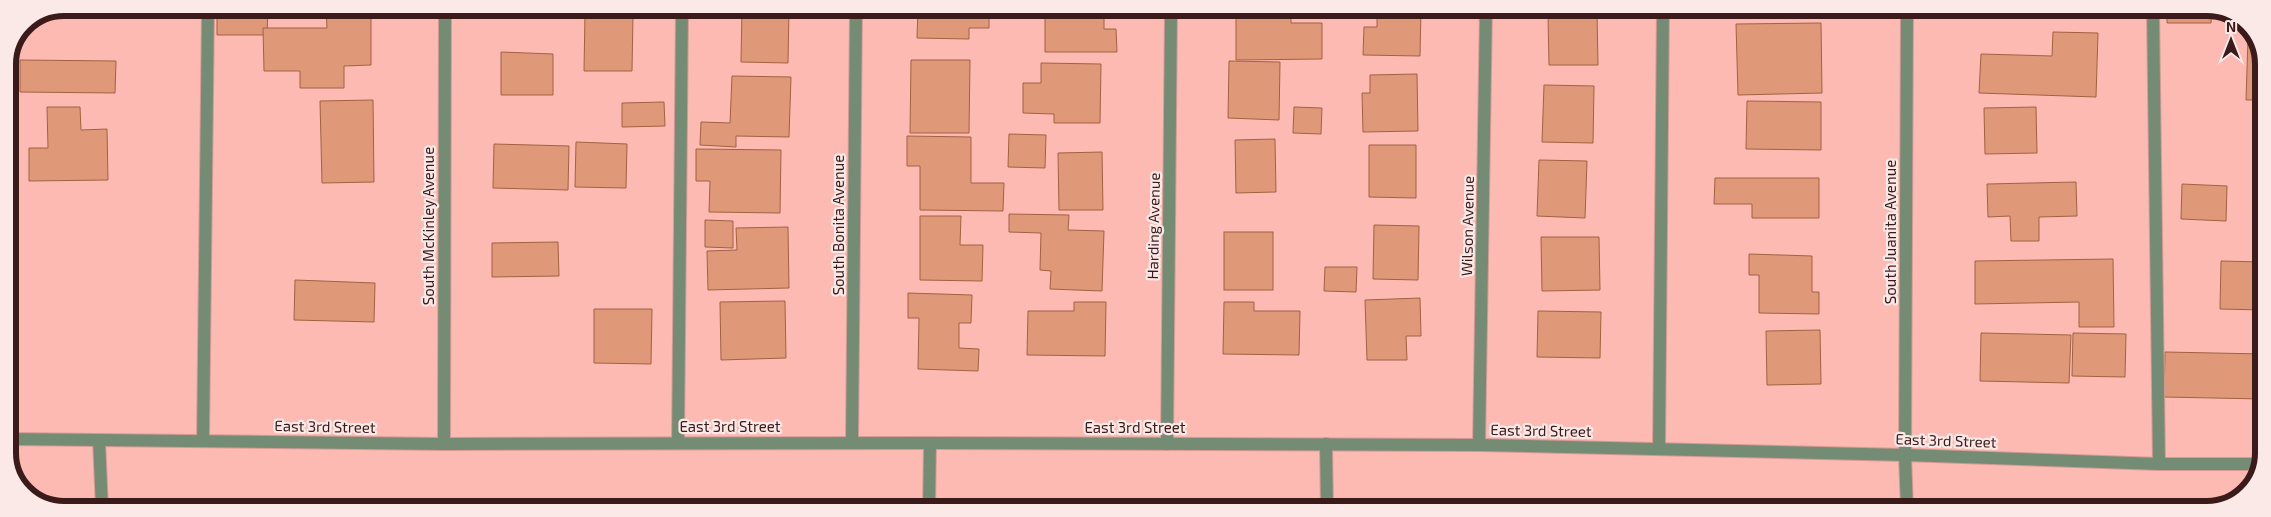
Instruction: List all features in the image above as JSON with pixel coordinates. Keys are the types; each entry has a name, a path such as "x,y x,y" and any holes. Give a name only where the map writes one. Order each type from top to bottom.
{"street":[{"path":"203,441 208,16"},
{"name":"South McKinley Avenue","path":"444,444 445,16"},
{"path":"678,443 682,16"},
{"name":"South Bonita Avenue","path":"852,443 856,16"},
{"name":"Harding Avenue","path":"1167,444 1171,16"},
{"name":"Wilson Avenue","path":"1479,445 1486,16"},
{"path":"1660,449 1663,16"},
{"name":"South Juanita Avenue","path":"1907,16 1905,455 1907,501"},
{"path":"2153,16 2159,464"},
{"name":"East 3rd Street","path":"16,439 444,444 1479,445 1905,455 2159,464 2253,464"},
{"path":"99,440 102,501"},
{"path":"929,501 930,443"},
{"path":"1326,444 1327,501"}],"building":[{"path":"217,16 268,16 267,35 217,35"},
{"path":"326,16 371,16 371,65 344,66 344,88 300,88 300,71 264,71 263,28 327,28"},
{"path":"585,16 633,16 632,71 584,71"},
{"path":"742,16 789,16 788,63 741,62"},
{"path":"918,16 989,16 989,28 969,28 969,39 917,38"},
{"path":"1045,16 1104,16 1104,29 1116,29 1117,52 1045,52"},
{"path":"1236,16 1291,16 1291,23 1322,23 1322,59 1236,60"},
{"path":"1377,16 1421,16 1420,56 1363,55 1364,27 1377,27"},
{"path":"1548,16 1597,16 1598,65 1549,65"},
{"path":"2167,16 2211,17 2211,23 2167,23"},
{"path":"1821,23 1822,93 1738,95 1736,24"},
{"path":"2053,32 2098,33 2096,97 1979,93 1981,54 2052,56"},
{"path":"2248,40 2255,62 2255,100 2246,100"},
{"path":"501,52 553,54 553,95 501,95"},
{"path":"20,60 116,61 115,93 20,92"},
{"path":"911,60 970,60 969,133 910,133"},
{"path":"1229,61 1280,62 1279,120 1228,118"},
{"path":"1041,63 1101,64 1100,123 1054,123 1054,114 1023,113 1023,83 1041,83"},
{"path":"1417,74 1418,131 1363,132 1362,93 1370,93 1370,75"},
{"path":"732,76 791,77 789,137 736,136 736,147 700,145 701,122 730,123"},
{"path":"1544,85 1594,86 1593,143 1542,142"},
{"path":"373,100 374,182 322,183 320,101"},
{"path":"1747,101 1821,102 1821,150 1746,149"},
{"path":"664,102 665,126 622,127 622,103"},
{"path":"47,107 80,107 81,130 107,129 108,180 29,181 29,148 48,148"},
{"path":"1294,107 1322,108 1321,134 1293,133"},
{"path":"2036,107 2037,153 1985,154 1984,108"},
{"path":"2253,114 2255,114 2255,167"},
{"path":"1009,134 1046,135 1045,168 1008,167"},
{"path":"907,136 971,137 971,183 1004,183 1003,211 920,210 920,166 907,166"},
{"path":"1275,139 1276,192 1236,193 1235,140"},
{"path":"576,142 627,144 626,188 575,187"},
{"path":"494,144 569,146 568,190 493,188"},
{"path":"1369,145 1416,145 1416,198 1369,197"},
{"path":"696,149 781,150 780,213 709,212 710,181 696,181"},
{"path":"1102,152 1103,210 1059,210 1058,153"},
{"path":"1539,160 1587,161 1585,218 1537,216"},
{"path":"1715,178 1819,178 1819,218 1752,218 1752,204 1714,204"},
{"path":"2076,182 2077,216 2039,217 2039,241 2011,241 2010,216 1988,217 1987,184"},
{"path":"2182,184 2227,186 2226,221 2181,219"},
{"path":"1009,214 1069,215 1068,230 1104,231 1102,291 1050,289 1051,271 1040,270 1041,233 1009,232"},
{"path":"920,216 961,216 960,245 983,245 982,281 920,280"},
{"path":"705,220 733,221 733,248 705,247"},
{"path":"1374,225 1419,226 1418,280 1373,279"},
{"path":"788,227 789,288 708,290 707,251 737,250 736,228"},
{"path":"1224,232 1273,232 1273,290 1224,290"},
{"path":"1541,237 1599,237 1600,290 1542,291"},
{"path":"558,242 559,276 492,277 492,243"},
{"path":"1749,254 1812,256 1812,292 1819,292 1819,314 1759,313 1759,275 1749,275"},
{"path":"2113,259 2114,327 2079,327 2079,302 1975,304 1975,261"},
{"path":"2221,261 2255,262 2255,310 2220,309"},
{"path":"1325,267 1357,267 1356,292 1324,291"},
{"path":"295,280 375,283 374,322 294,320"},
{"path":"908,293 972,295 971,323 959,323 959,348 979,349 978,371 918,369 919,318 908,318"},
{"path":"1420,298 1421,336 1406,336 1407,360 1367,360 1365,300"},
{"path":"785,301 786,358 721,360 720,302"},
{"path":"1074,302 1106,302 1105,356 1027,355 1028,311 1074,311"},
{"path":"1224,302 1254,302 1254,311 1300,311 1299,355 1223,354"},
{"path":"594,309 652,309 651,364 594,363"},
{"path":"1538,311 1601,312 1600,358 1537,357"},
{"path":"1820,330 1821,384 1767,385 1766,331"},
{"path":"1981,333 2071,335 2069,383 1980,381"},
{"path":"2073,333 2126,334 2125,377 2072,376"},
{"path":"2165,352 2255,354 2255,399 2164,397"}]}
